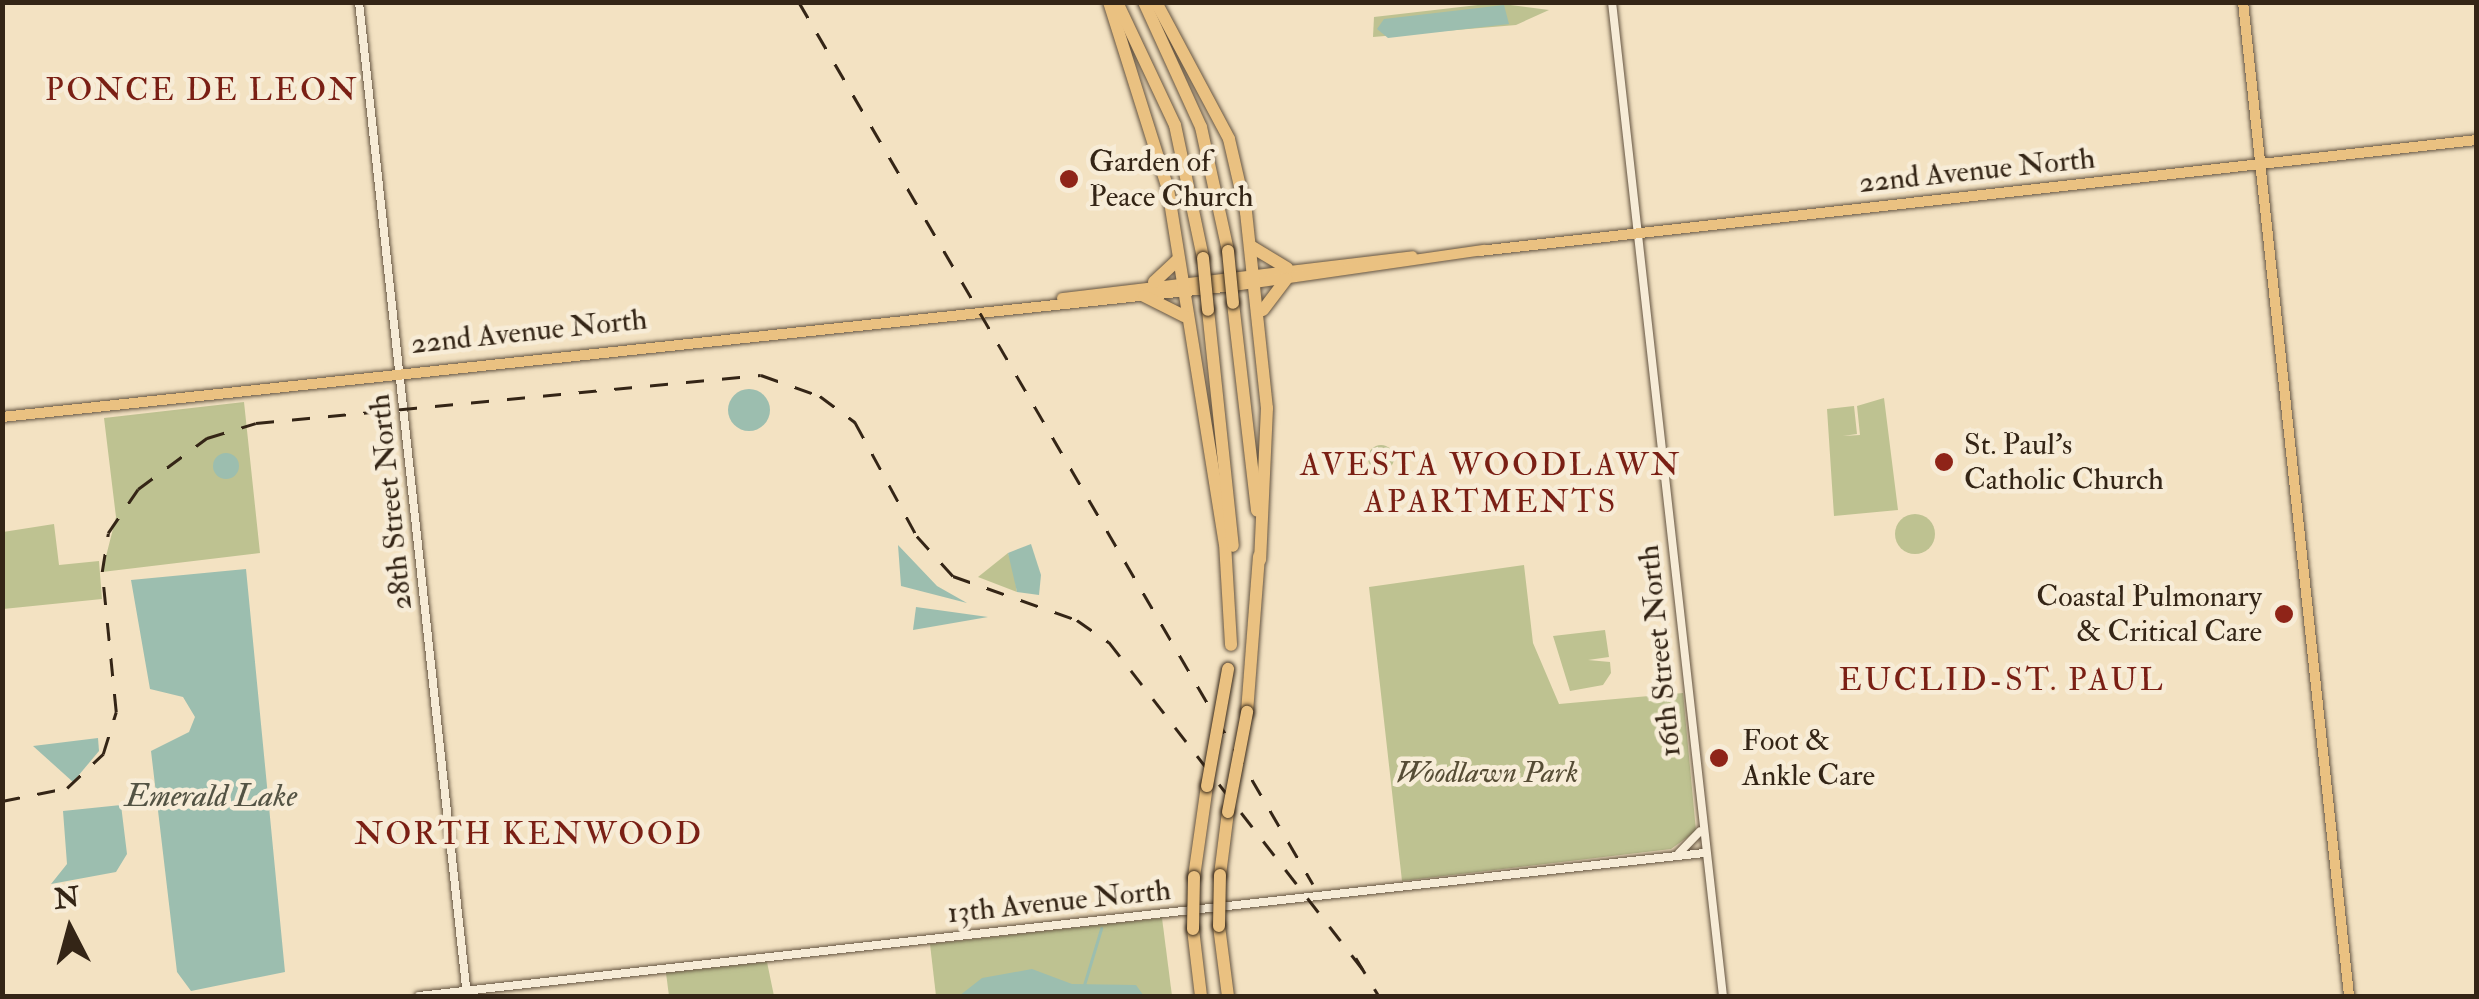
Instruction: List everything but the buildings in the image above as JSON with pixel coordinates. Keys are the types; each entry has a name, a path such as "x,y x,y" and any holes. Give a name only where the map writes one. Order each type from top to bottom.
{"highway":[{"path":"1109,2 1154,128 1185,284 1187,323 1226,544 1231,646"},
{"path":"1117,2 1175,125 1202,258 1233,548 1231,646 1194,877 1192,929 1201,996"},
{"path":"1144,2 1201,127 1228,252 1260,560"},
{"path":"1156,2 1229,139 1262,318 1260,560 1247,712 1220,875 1219,926 1228,996"},
{"path":"1250,245 1286,273 1270,292 1262,318"},
{"path":"1154,282 1178,260"},
{"path":"1185,284 1206,276"},
{"path":"1233,286 1254,277"},
{"path":"1144,296 1172,302 1187,323"}],"main road":[{"path":"2243,2 2349,996"},
{"name":"22nd Avenue North","path":"1206,276 1254,277 2476,140"},
{"name":"22nd Avenue North","path":"2,417 1062,299 1154,282 1233,286"},
{"name":"22nd Avenue North","path":"1062,299 1144,296 1185,284"}],"street":[{"name":"28th Street North","path":"359,2 467,993"},
{"name":"16th Street North","path":"1612,2 1704,853 1723,996"},
{"path":"1674,856 1702,827"},
{"name":"13th Avenue North","path":"419,996 1704,853"}],"green space":[{"path":"1495,3 1549,10 1516,25 1373,37 1374,17"},
{"path":"1884,398 1898,510 1834,516 1827,409 1854,406 1857,434 1843,436 1860,435 1857,406"},
{"path":"244,402 260,553 102,572 116,517 104,418"},
{"path":"1381,445 1390,449 1394,458 1390,467 1381,471 1372,467 1368,458 1372,449"},
{"path":"1915,514 1929,520 1935,534 1929,548 1915,554 1901,548 1895,534 1901,520"},
{"path":"54,524 59,565 99,561 102,599 3,609 3,532"},
{"path":"1008,553 1013,567 1017,592 978,577"},
{"name":"Woodlawn Park","path":"1524,565 1533,643 1559,704 1683,693 1696,831 1671,849 1402,881 1369,587"},
{"path":"1605,630 1609,657 1588,660 1610,662 1611,673 1603,685 1570,691 1553,636"},
{"path":"1162,918 1172,996 936,996 930,944"},
{"path":"767,962 774,996 669,996 666,973"}],"water":[{"path":"1504,5 1509,24 1388,38 1377,29 1384,19"},
{"path":"749,389 764,395 770,410 764,425 749,431 734,425 728,410 734,395"},
{"path":"226,453 235,457 239,466 235,475 226,479 217,475 213,466 217,457"},
{"path":"1031,544 1041,575 1039,595 1017,592 1008,553"},
{"path":"898,545 937,586 967,603 901,586"},
{"name":"Emerald Lake","path":"246,569 285,972 191,991 177,972 151,751 189,732 195,717 183,697 150,689 131,580"},
{"path":"916,607 988,617 913,630"},
{"path":"98,738 99,751 73,782 33,746"},
{"path":"121,805 127,854 116,872 51,884 67,864 63,811"},
{"path":"1032,969 1072,984 1136,985 1144,996 959,996 982,978"}],"waterway":[{"path":"1084,985 1101,929"}],"railway":[{"path":"799,2 1313,884"},
{"path":"2,801 67,788 103,754 116,712 102,572 108,533 138,489 207,438 256,423 761,375 820,396 855,422 917,536 953,576 1077,620 1109,642 1363,969"},
{"path":"1356,958 1379,996"}],"place":[{"name":"Garden of Peace Church","path":"1069,179"},
{"name":"St. Paul's Catholic Church","path":"1944,462"},
{"name":"Coastal Pulmonary & Critical Care","path":"2284,614"},
{"name":"Foot & Ankle Care","path":"1719,758"}],"district":[{"name":"PONCE DE LEON","path":"202,90"},
{"name":"AVESTA WOODLAWN APARTMENTS","path":"1491,484"},
{"name":"EUCLID-ST. PAUL","path":"2002,680"},
{"name":"NORTH KENWOOD","path":"529,834"}]}
